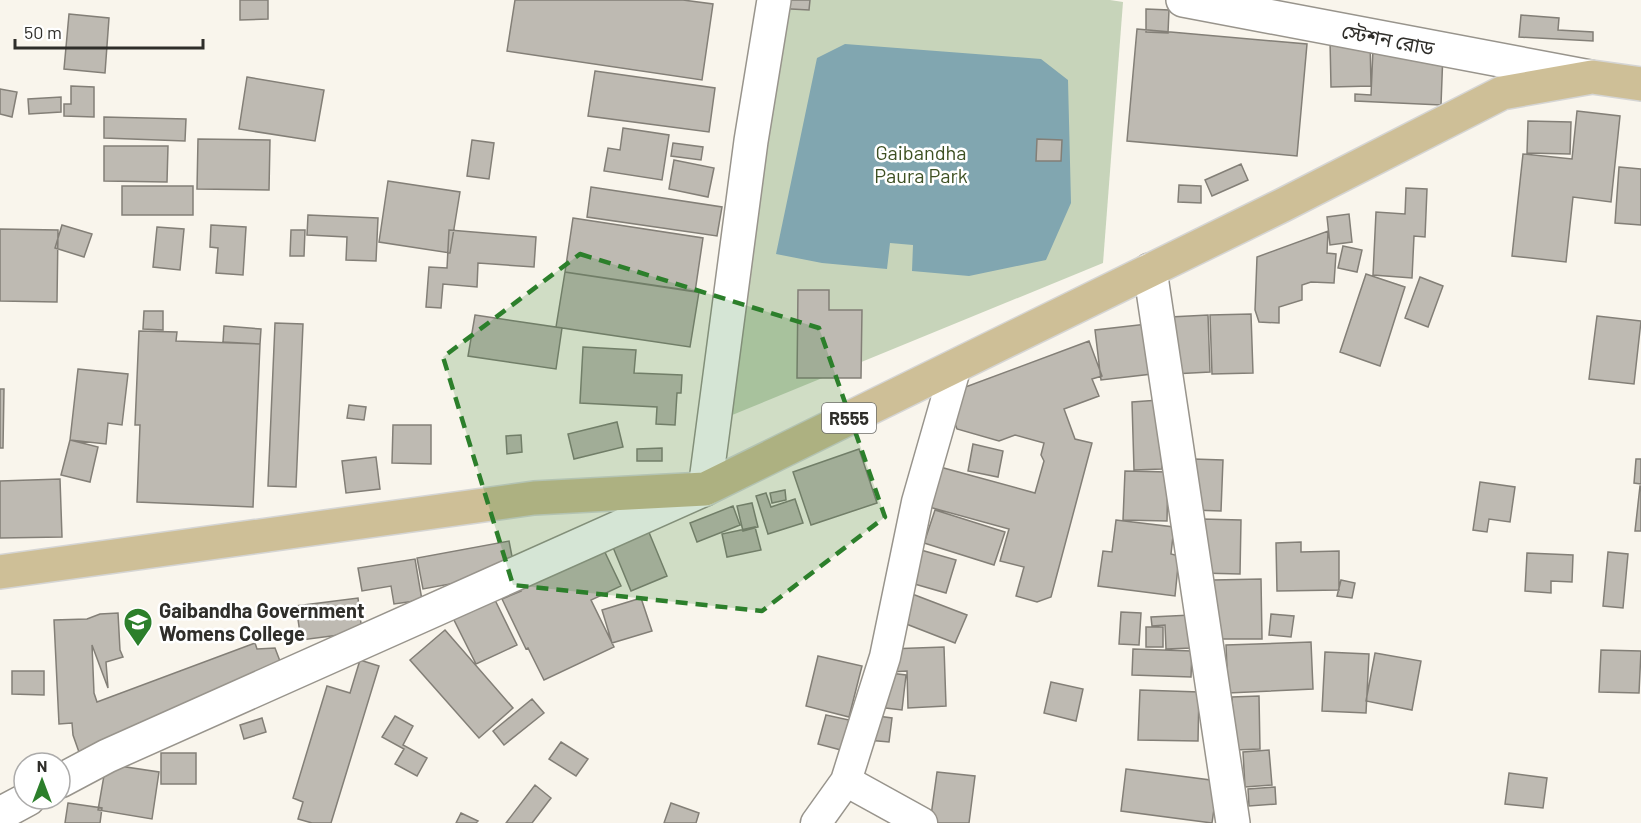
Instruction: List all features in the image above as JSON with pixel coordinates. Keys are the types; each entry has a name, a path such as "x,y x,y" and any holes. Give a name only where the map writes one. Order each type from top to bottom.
{"main road":[{"name":"R555","path":"0,572 534,498 705,489 1150,270 1502,93 1592,77 1641,84"}],"street":[{"path":"72,775 107,756 705,489 751,141 774,0"},
{"name":"স্টেশন রোড","path":"1184,0 1592,77"},
{"path":"1150,270 1233,823"},
{"path":"816,823 846,782 885,657 917,502 956,366"},
{"path":"846,782 922,823"}],"highlighted area":[{"path":"580,254 819,328 885,517 762,611 513,585 443,357"}],"green space":[{"name":"Gaibandha Paura Park","path":"780,0 1110,0 1123,2 1103,263 720,420"}],"water":[{"path":"845,44 1041,59 1068,80 1071,203 1046,260 969,276 912,271 913,245 890,243 887,269 822,263 776,254 817,58"}],"building":[{"path":"240,0 268,0 268,19 240,20"},
{"path":"515,0 683,0 713,4 702,80 507,51"},
{"path":"774,0 810,0 809,10 773,8"},
{"path":"1146,9 1169,10 1168,33 1146,32"},
{"path":"69,14 109,18 105,73 64,69"},
{"path":"1521,15 1559,18 1558,30 1593,32 1593,41 1519,37"},
{"path":"1137,29 1307,44 1297,156 1127,141"},
{"path":"1370,39 1371,86 1331,87 1330,40"},
{"path":"1373,49 1443,52 1441,105 1355,101 1355,94 1371,95"},
{"path":"595,71 715,88 709,132 588,116"},
{"path":"247,77 324,90 315,141 239,129"},
{"path":"71,86 94,87 94,117 64,116 64,104 71,104"},
{"path":"0,89 17,92 12,117 0,114"},
{"path":"61,97 61,112 29,114 28,99"},
{"path":"1577,111 1620,116 1611,202 1573,197 1566,262 1512,256 1523,154 1572,159"},
{"path":"104,117 186,119 185,141 104,138"},
{"path":"1528,121 1571,122 1570,154 1527,153"},
{"path":"623,128 669,135 662,180 604,171 608,148 620,150"},
{"path":"198,139 270,140 269,190 197,189"},
{"path":"1037,139 1062,140 1061,161 1036,161"},
{"path":"472,140 494,143 489,179 467,176"},
{"path":"673,143 703,147 701,160 671,156"},
{"path":"104,146 168,146 167,182 104,181"},
{"path":"674,160 714,168 708,197 669,189"},
{"path":"1241,164 1248,180 1212,196 1205,180"},
{"path":"1619,167 1641,169 1641,225 1615,223"},
{"path":"388,181 460,192 450,253 379,242"},
{"path":"1179,185 1201,186 1201,203 1178,202"},
{"path":"122,186 193,186 193,215 122,215"},
{"path":"591,187 722,207 717,236 587,217"},
{"path":"1406,188 1427,189 1425,237 1414,236 1412,278 1373,275 1376,212 1405,214"},
{"path":"1349,214 1352,242 1330,245 1327,217"},
{"path":"308,215 378,218 376,261 346,260 347,237 307,235"},
{"path":"573,218 703,238 695,292 565,272"},
{"path":"62,225 92,234 84,257 55,248"},
{"path":"211,225 246,227 243,275 216,273 218,248 210,247"},
{"path":"157,227 184,229 180,270 153,267"},
{"path":"0,229 58,230 57,302 0,301"},
{"path":"291,230 305,230 304,256 290,256"},
{"path":"449,230 536,237 534,267 478,263 477,287 443,284 441,308 426,307 429,267 447,268"},
{"path":"1328,231 1327,253 1336,254 1334,283 1311,282 1302,285 1302,300 1279,307 1279,323 1259,322 1255,310 1257,257"},
{"path":"1343,246 1362,250 1357,272 1338,268"},
{"path":"565,272 699,292 690,347 556,327"},
{"path":"1366,274 1405,287 1380,366 1340,352"},
{"path":"1420,277 1443,286 1428,327 1405,318"},
{"path":"798,290 829,290 829,310 862,310 861,378 797,378"},
{"path":"144,311 163,311 163,330 143,329"},
{"path":"1251,314 1253,373 1212,374 1210,315"},
{"path":"475,315 562,328 556,369 468,356"},
{"path":"1208,315 1210,372 1173,374 1170,317"},
{"path":"1597,316 1641,321 1634,384 1589,379"},
{"path":"275,323 303,324 296,487 268,486"},
{"path":"1147,324 1152,374 1101,380 1095,330"},
{"path":"224,326 261,329 260,344 223,342"},
{"path":"139,331 177,332 176,341 260,344 253,507 137,502 140,425 135,425"},
{"path":"1089,341 1102,376 1092,379 1099,396 1064,409 1075,439 1092,443 1051,597 1037,602 1016,596 1024,567 1000,561 1009,529 929,507 940,467 1035,493 1044,461 1041,455 1044,443 1015,435 999,441 957,429 944,395"},
{"path":"583,347 636,350 634,373 682,375 681,393 677,393 675,425 656,424 657,407 580,403"},
{"path":"78,369 128,374 122,425 108,423 106,444 70,440"},
{"path":"0,389 4,389 3,448 0,448"},
{"path":"1159,400 1162,469 1134,470 1132,402"},
{"path":"349,405 366,407 364,420 347,418"},
{"path":"617,422 623,447 574,459 568,434"},
{"path":"393,425 431,425 431,464 392,463"},
{"path":"521,435 522,452 507,454 506,436"},
{"path":"70,440 98,447 90,482 61,475"},
{"path":"973,444 1003,451 998,477 968,471"},
{"path":"662,448 662,461 637,461 637,449"},
{"path":"859,449 877,503 811,525 793,472"},
{"path":"376,457 380,489 346,493 342,461"},
{"path":"1193,459 1223,460 1221,511 1192,510"},
{"path":"1636,459 1641,459 1641,484 1634,483"},
{"path":"1125,471 1168,472 1167,521 1123,520"},
{"path":"60,479 62,537 0,538 0,481"},
{"path":"1480,482 1515,487 1510,522 1489,519 1487,532 1473,530"},
{"path":"1640,486 1641,531 1635,531"},
{"path":"785,490 786,500 772,503 770,493"},
{"path":"766,493 771,507 795,499 803,523 768,534 756,496"},
{"path":"752,503 758,527 743,531 737,506"},
{"path":"733,506 740,525 697,542 690,523"},
{"path":"935,510 1005,532 994,565 924,543"},
{"path":"1201,519 1241,520 1240,574 1200,573"},
{"path":"1116,520 1174,527 1171,554 1179,556 1175,596 1098,586 1103,551 1112,552"},
{"path":"755,527 761,550 727,557 722,534"},
{"path":"648,530 667,576 631,591 612,545"},
{"path":"509,541 515,572 423,589 417,558"},
{"path":"1301,542 1301,552 1339,551 1339,590 1277,591 1276,543"},
{"path":"601,544 621,586 591,600 614,647 544,680 502,599 521,591 517,583"},
{"path":"914,548 956,560 946,593 904,581"},
{"path":"1608,552 1628,554 1623,608 1603,606"},
{"path":"1527,553 1573,555 1572,582 1551,581 1551,593 1525,591"},
{"path":"415,559 422,600 394,604 391,586 362,591 358,568"},
{"path":"1261,579 1262,639 1215,639 1214,580"},
{"path":"1341,580 1355,583 1352,598 1337,596"},
{"path":"907,592 967,615 955,643 896,620"},
{"path":"358,598 362,632 301,640 296,606"},
{"path":"494,598 517,645 476,664 453,618"},
{"path":"641,598 652,631 612,643 602,610"},
{"path":"1121,612 1141,613 1139,645 1119,644"},
{"path":"118,613 120,650 123,657 106,662 108,688 92,645 94,693 97,702 255,643 257,649 275,648 283,669 80,755 73,735 72,723 59,724 54,620 87,619 100,614"},
{"path":"1271,614 1294,616 1291,637 1269,635"},
{"path":"1191,615 1192,648 1166,649 1165,625 1152,626 1151,617"},
{"path":"1146,627 1163,627 1163,647 1146,647"},
{"path":"445,630 513,708 479,738 410,660"},
{"path":"1311,642 1313,689 1228,693 1226,645"},
{"path":"944,647 946,706 908,708 907,671 889,672 888,649"},
{"path":"1133,649 1192,651 1191,677 1132,675"},
{"path":"1601,650 1641,651 1639,693 1599,692"},
{"path":"1325,652 1369,654 1366,713 1322,711"},
{"path":"1375,653 1421,661 1412,710 1366,701"},
{"path":"818,656 862,666 849,717 806,706"},
{"path":"360,660 379,666 331,823 312,823 298,819 303,802 293,798 327,686 350,693"},
{"path":"12,671 44,671 44,695 12,694"},
{"path":"881,672 906,675 902,710 877,707"},
{"path":"1051,682 1083,689 1076,721 1044,713"},
{"path":"1140,690 1199,692 1198,741 1138,740"},
{"path":"1259,696 1260,749 1234,750 1232,697"},
{"path":"532,699 544,713 504,745 493,731"},
{"path":"826,715 849,720 841,750 818,744"},
{"path":"870,715 892,718 889,742 867,740"},
{"path":"395,716 413,726 403,745 427,758 417,776 395,764 404,749 382,737"},
{"path":"262,718 266,732 244,739 240,725"},
{"path":"561,742 588,759 576,776 549,759"},
{"path":"1269,750 1272,785 1245,787 1243,752"},
{"path":"161,753 196,753 196,784 161,784"},
{"path":"106,764 159,772 152,819 98,810"},
{"path":"1126,769 1218,781 1212,823 1121,811"},
{"path":"937,772 975,776 969,823 930,823"},
{"path":"1509,773 1547,778 1543,808 1505,804"},
{"path":"535,785 551,798 532,823 506,823"},
{"path":"1275,787 1276,804 1249,806 1248,789"},
{"path":"671,803 699,813 696,823 664,823"},
{"path":"72,804 102,808 100,823 65,823 67,811 72,811"},
{"path":"461,813 478,821 476,823 456,823"}],"place":[{"name":"Gaibandha Government Womens College","path":"138,648"}]}
